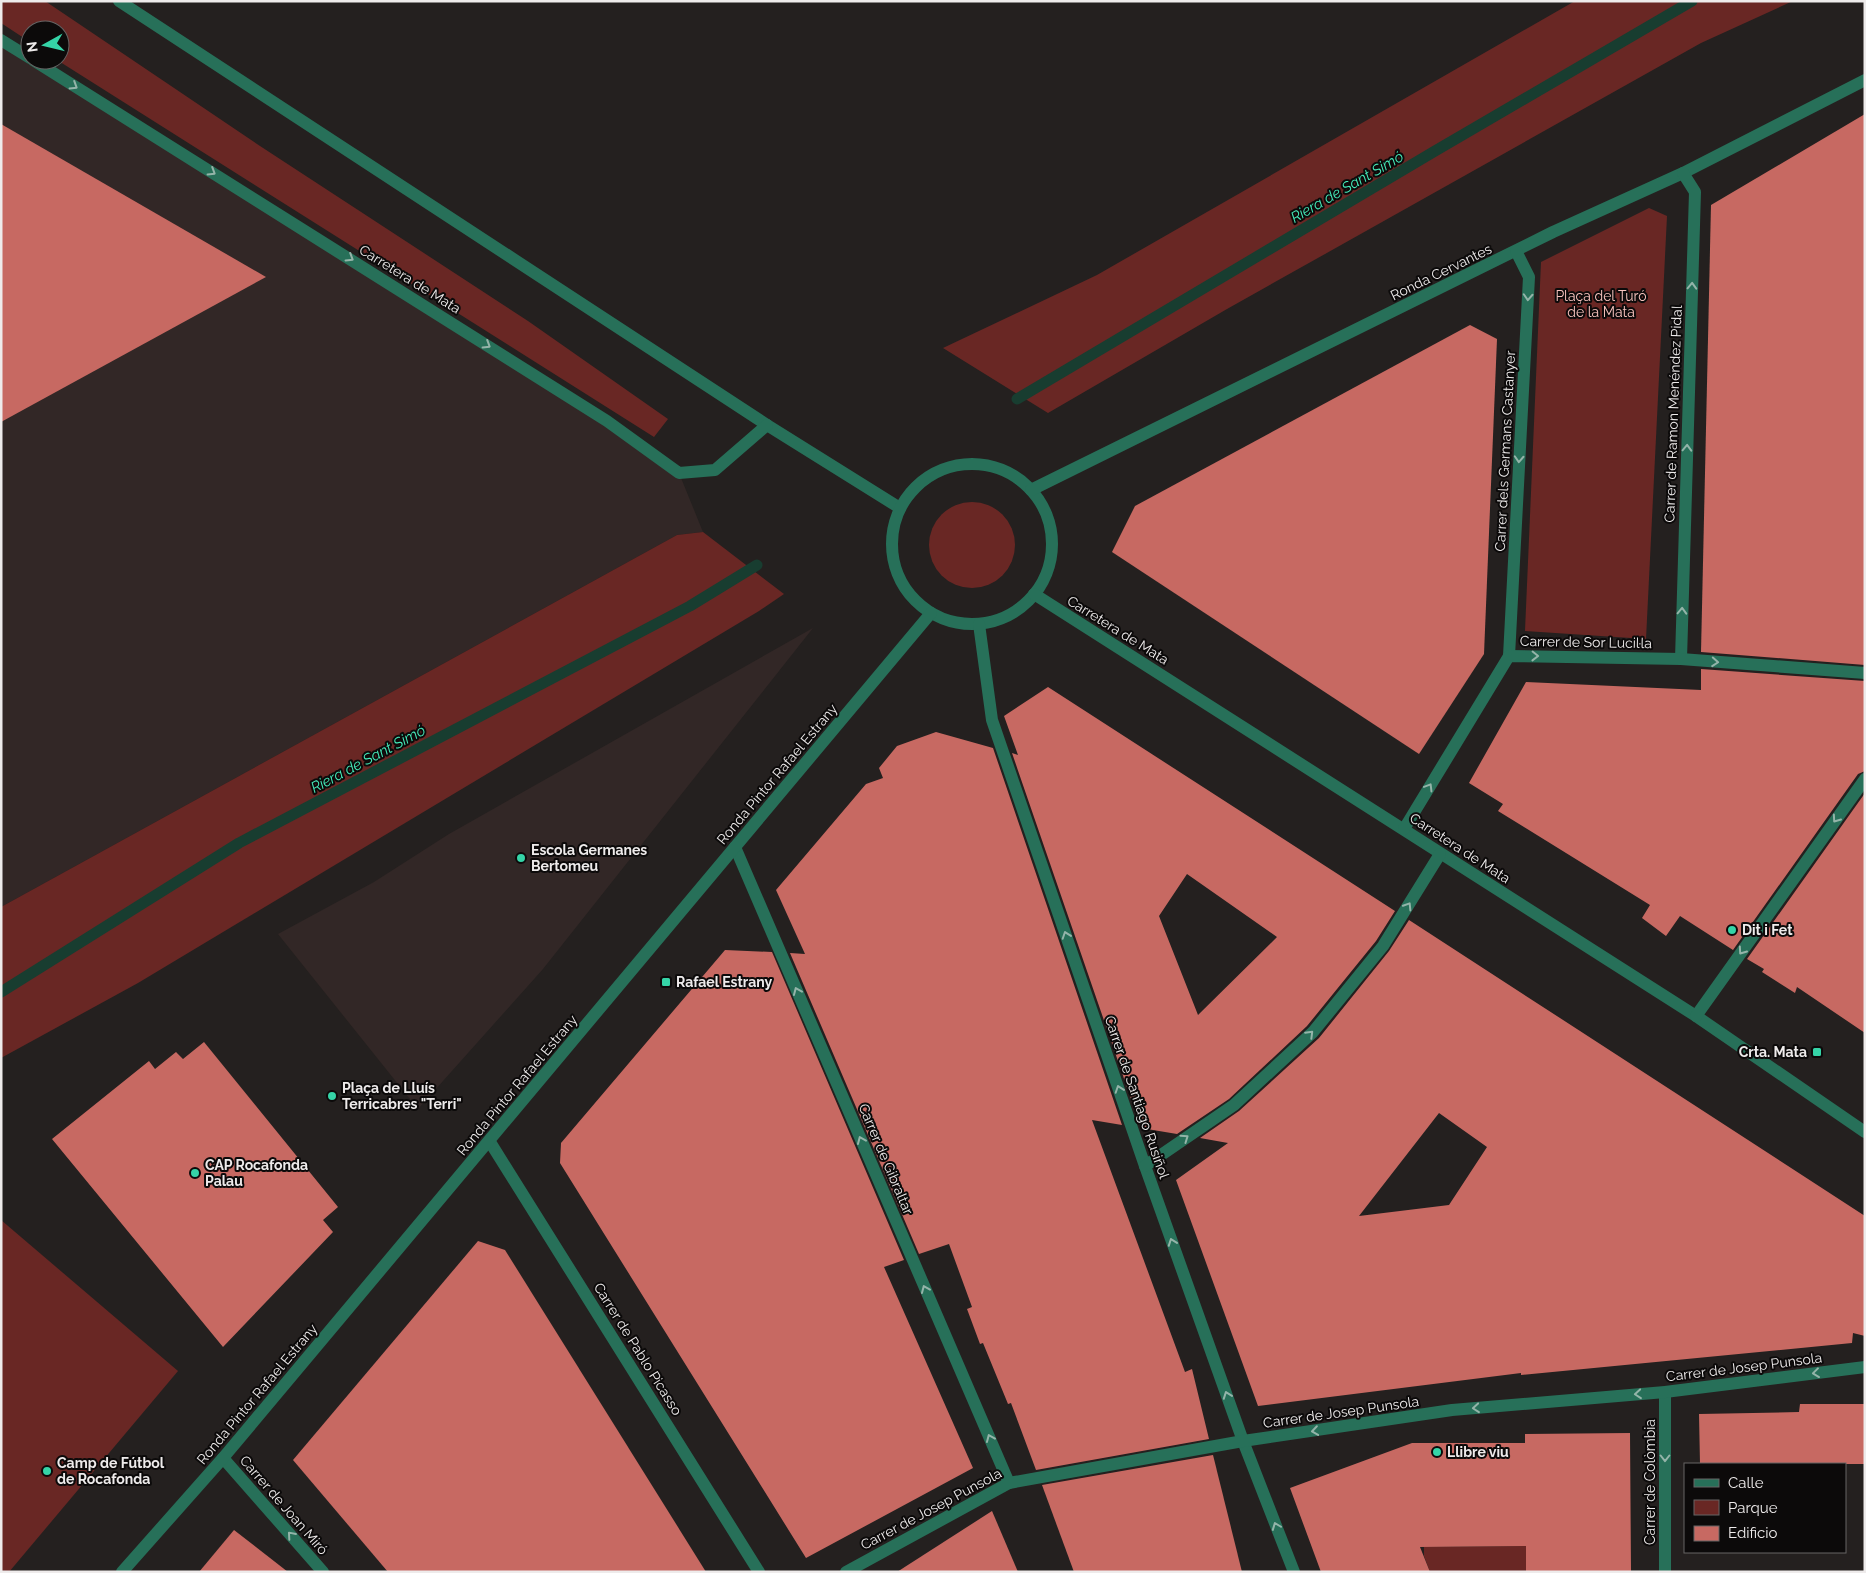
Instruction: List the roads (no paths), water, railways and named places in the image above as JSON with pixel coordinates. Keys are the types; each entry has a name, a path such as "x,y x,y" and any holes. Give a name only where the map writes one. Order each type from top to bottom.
{"street":[{"path":"119,1 767,425 900,508"},
{"name":"Carretera de Mata","path":"1,40 20,52"},
{"name":"Carretera de Mata","path":"49,70 607,421 679,473 715,470 767,425"},
{"name":"Ronda Cervantes","path":"1031,490 1553,232 1683,173 1865,80"},
{"name":"Carrer de Ramon Menéndez Pidal","path":"1681,660 1695,192 1683,173"},
{"name":"Carrer dels Germans Castanyer","path":"1509,656 1529,277 1516,251"},
{"path":"970,463 993,466 1005,470 1018,478 1031,490 1042,504 1050,524 1052,545 1045,578 1023,606 1010,615 991,622 979,624 954,622 931,613 909,594 896,570 892,544 895,519 907,496 935,472 950,466 970,463"},
{"name":"Carretera de Mata","path":"1034,594 1696,1016 1865,1132"},
{"name":"Ronda Pintor Rafael Estrany","path":"122,1572 223,1458 490,1142 931,613"},
{"name":"Carrer de Santiago Rusiñol","path":"979,624 992,720 1145,1166 1243,1441 1294,1572"},
{"name":"Carrer de Sor Lucil·la","path":"1404,829 1509,656 1681,660 1865,673"},
{"path":"1696,1016 1865,779"},
{"name":"Carrer de Gibraltar","path":"735,847 1009,1483"},
{"path":"1145,1166 1234,1105 1313,1032 1384,946 1440,854"},
{"name":"Carrer de Pablo Picasso","path":"490,1142 760,1572"},
{"name":"Carrer de Josep Punsola","path":"846,1572 1009,1483 1243,1441 1452,1410 1665,1392 1865,1367"},
{"name":"Carrer de Colòmbia","path":"1665,1392 1665,1572"},
{"name":"Carrer de Joan Miró","path":"223,1458 323,1572"}],"waterway":[{"name":"Riera de Sant Simó","path":"1017,399 1692,1"},
{"name":"Riera de Sant Simó","path":"1,992 239,843 690,606 757,565"}],"place":[{"name":"Escola Germanes Bertomeu","path":"521,858"},
{"name":"Dit i Fet","path":"1732,930"},
{"name":"Rafael Estrany","path":"666,982"},
{"name":"Crta. Mata","path":"1817,1052"},
{"name":"Plaça de Lluís Terricabres \"Terri\"","path":"332,1096"},
{"name":"CAP Rocafonda Palau","path":"195,1173"},
{"name":"Llibre viu","path":"1437,1452"},
{"name":"Camp de Fútbol de Rocafonda","path":"47,1471"}],"park label":[{"name":"Plaça del Turó de la Mata","path":"1601,304"}]}
